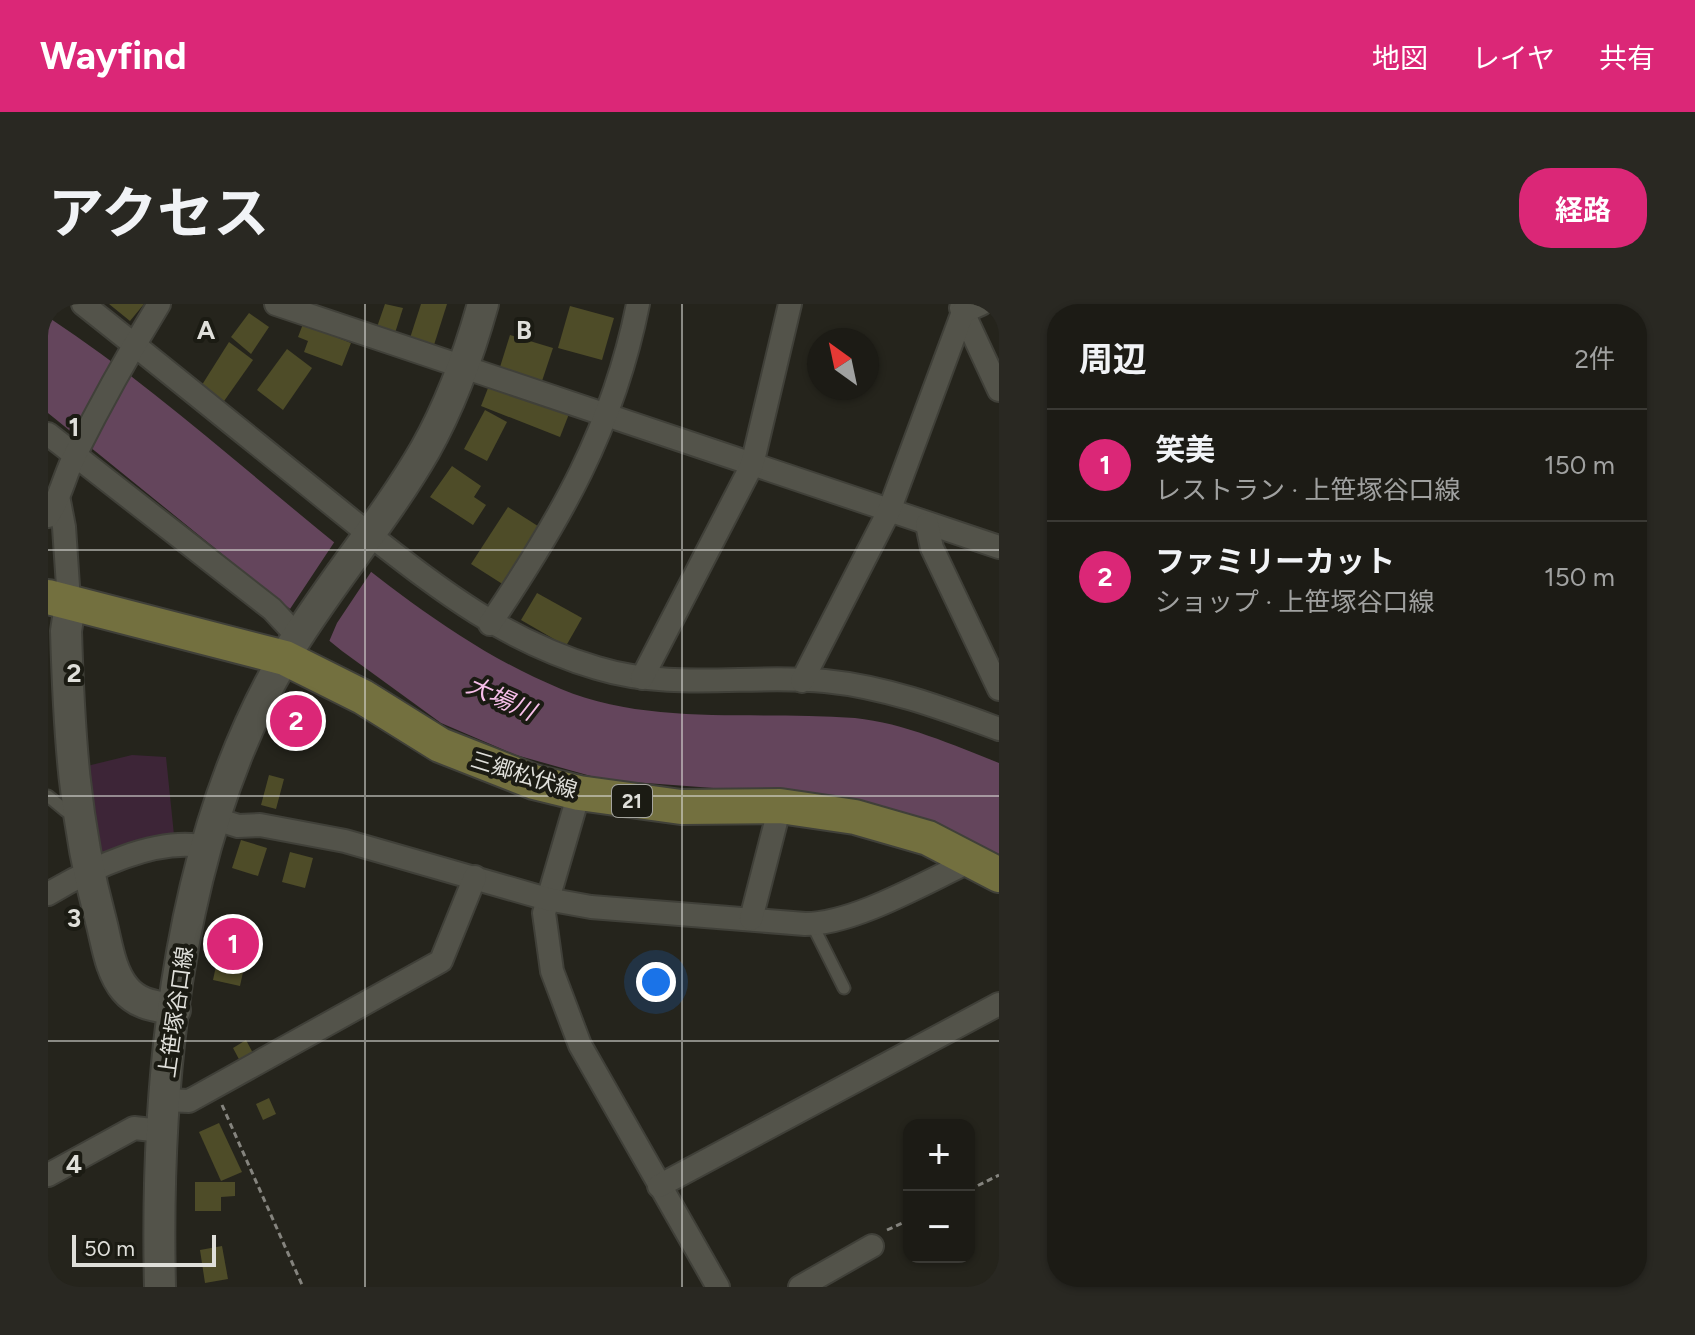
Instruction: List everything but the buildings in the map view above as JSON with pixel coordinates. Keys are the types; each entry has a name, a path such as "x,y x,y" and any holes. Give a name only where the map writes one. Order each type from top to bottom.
{"main road":[{"name":"三郷松伏線","path":"58,607 148,633 296,641 325,676 470,759 579,793 681,807 780,806 818,810 892,825 986,868"}],"street":[{"path":"83,304 129,353 366,537 490,624 543,650 599,669 642,678 825,681 906,697 999,729"},
{"path":"159,304 78,448 53,508 64,527 58,607 76,811 87,871 115,975 138,1002 175,1010"},
{"path":"276,304 999,547"},
{"name":"上笹塚谷口線","path":"160,1287 164,1100 175,1010 213,818 239,748 296,641 425,449 463,367 483,304"},
{"path":"490,624 541,548 608,416 638,304"},
{"path":"642,678 752,465 790,304"},
{"path":"967,307 999,390"},
{"path":"802,681 889,511 967,307"},
{"path":"48,434 78,448 272,609 296,641"},
{"path":"927,524 932,548 999,689"},
{"path":"579,793 547,899 544,930 562,1005 580,1045 718,1287"},
{"path":"751,919 780,806"},
{"path":"213,818 238,826 260,825 345,841 547,899 591,907 812,924 850,916 986,868"},
{"path":"48,894 87,871 179,845 206,847"},
{"path":"164,1100 189,1101 441,961 475,877"},
{"path":"659,1186 999,1004"},
{"path":"48,1175 134,1128 162,1131"},
{"path":"800,1287 872,1246"}],"lane":[{"path":"48,796 66,811 76,811"},
{"path":"812,924 844,988"}],"path":[{"path":"214,1086 303,1287"},
{"path":"975,1187 999,1175"},
{"path":"872,1246 887,1230 903,1223"}],"shaded area":[{"path":"132,755 166,757 174,835 95,854 83,767"}],"water":[{"name":"大場川","path":"48,317 152,393 405,597 465,639 528,674 596,701 632,708 706,715 818,716 873,721 928,736 999,763 999,858 886,808 807,795 605,780 516,755 441,723 342,651 48,413"}],"pier":[{"path":"337,538 373,569 337,623 328,644 288,612"}],"place":[{"name":"ファミリーカット","path":"296,721"},
{"name":"笑美","path":"233,944"}]}
